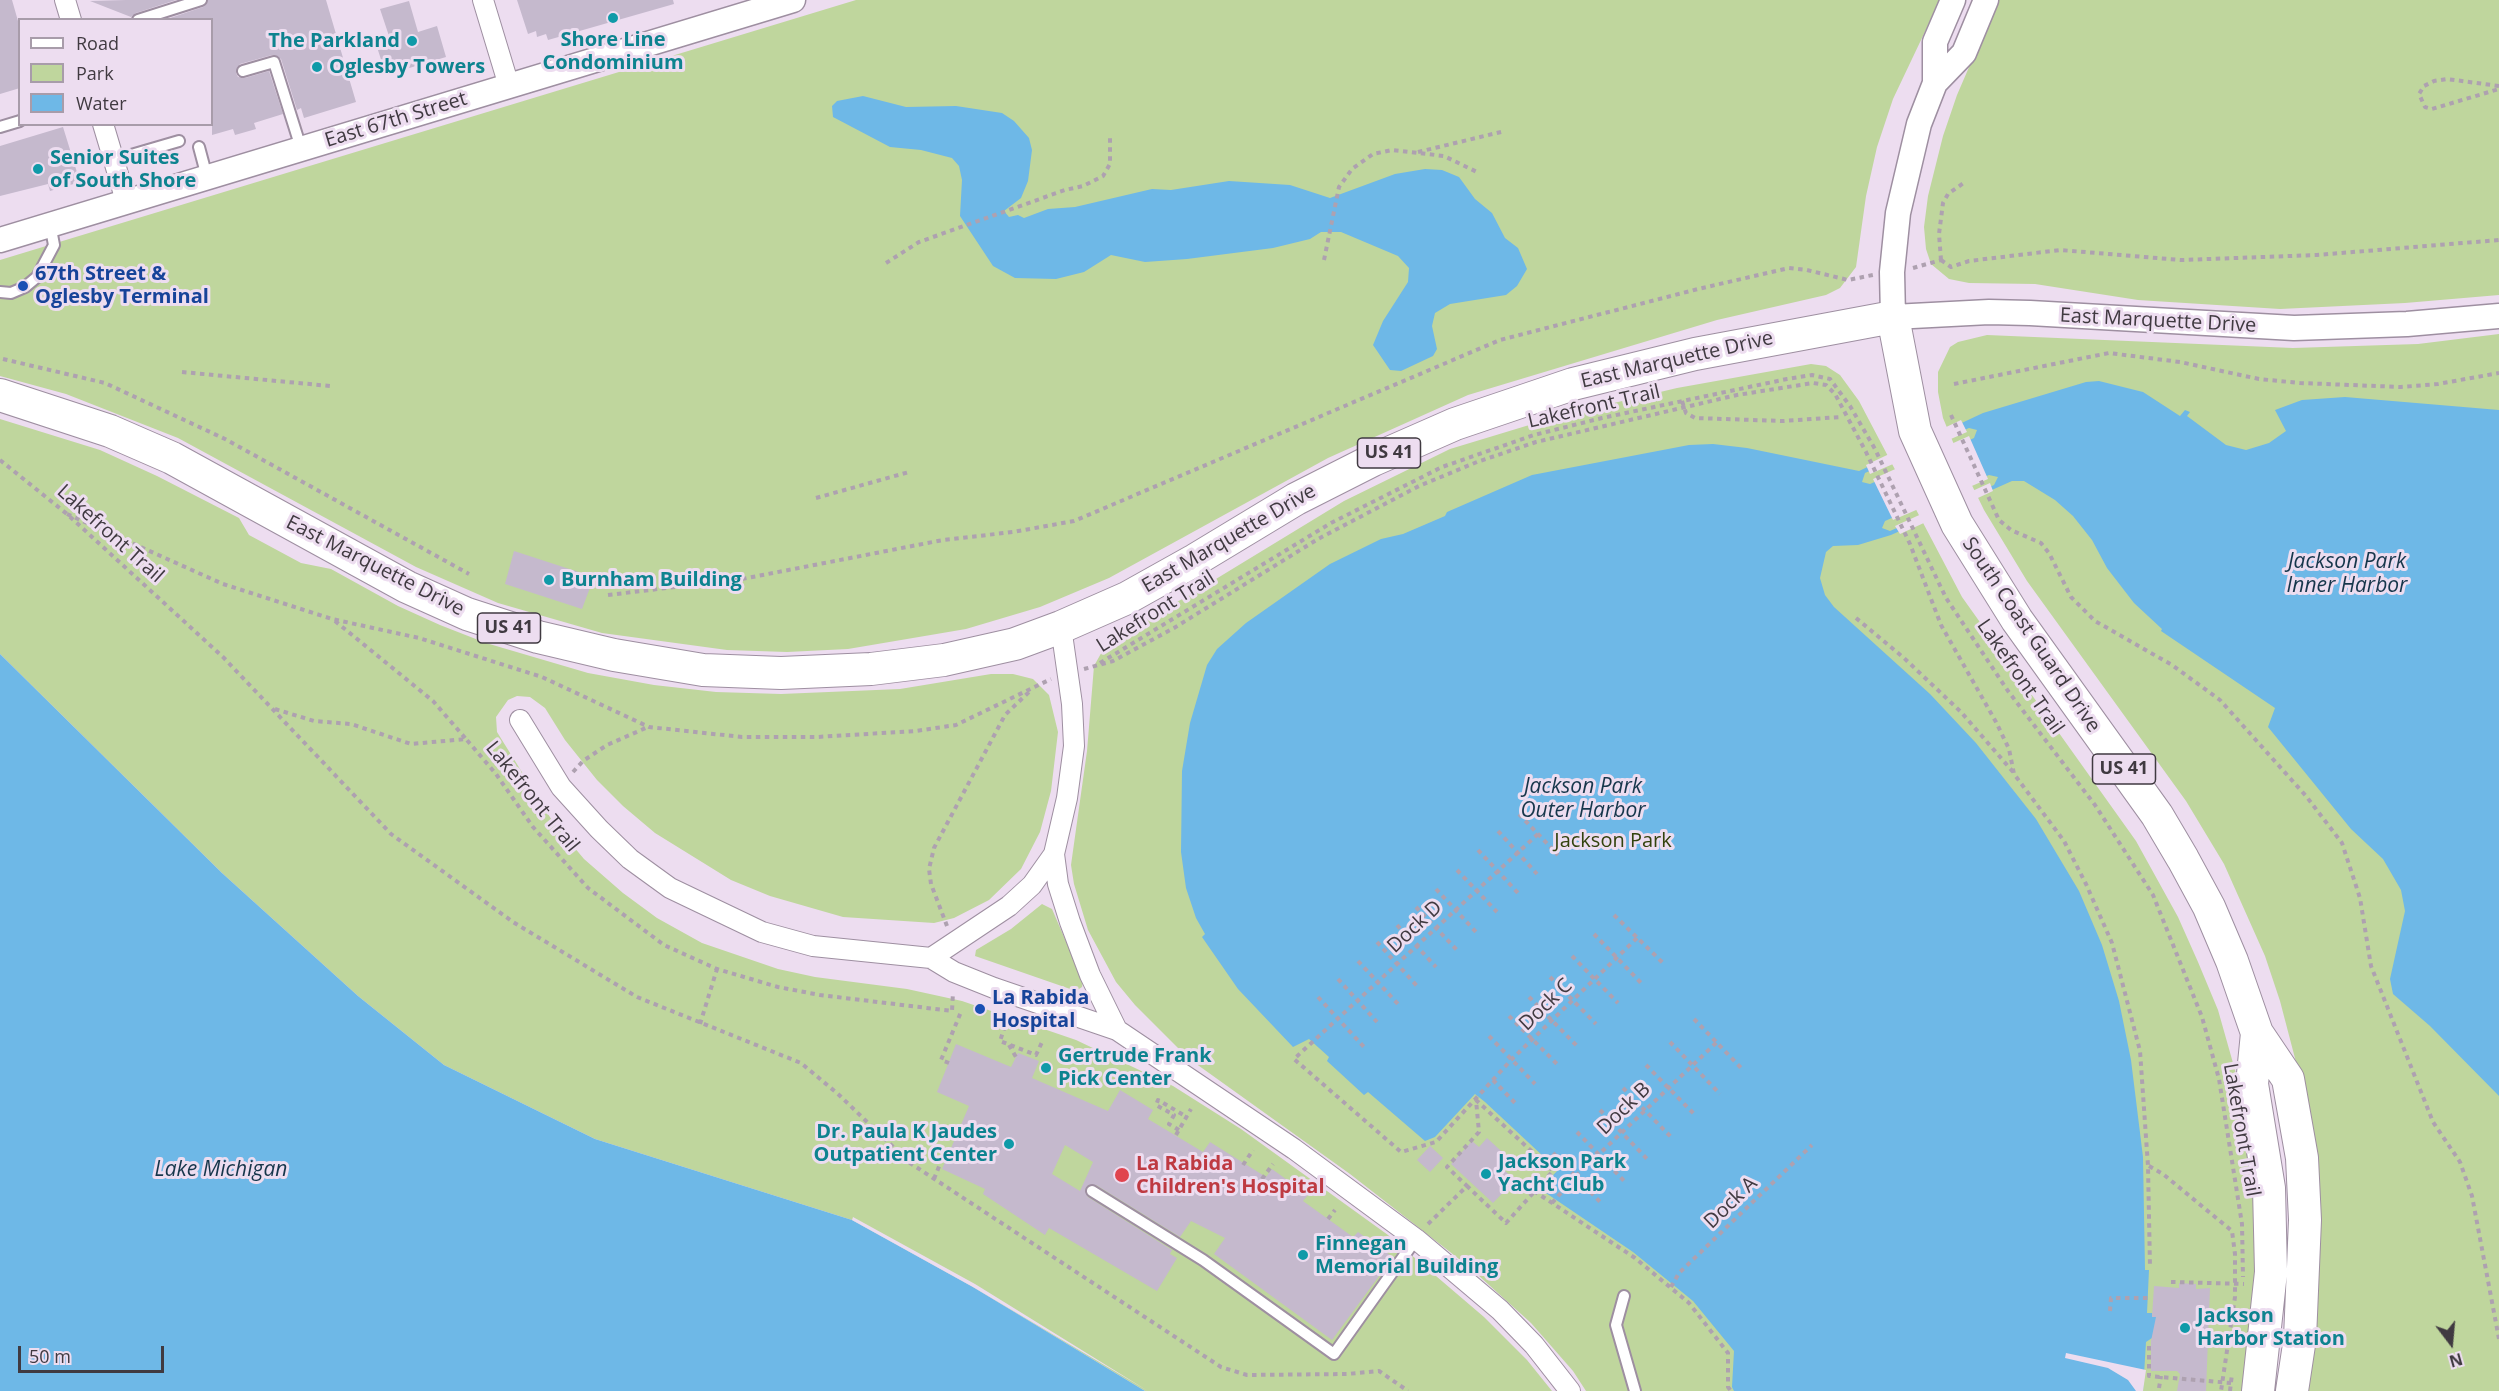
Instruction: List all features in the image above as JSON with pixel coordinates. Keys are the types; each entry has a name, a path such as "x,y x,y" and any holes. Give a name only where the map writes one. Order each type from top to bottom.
{"main road":[{"name":"South Coast Guard Drive","path":"1893,316 1915,431 1957,524 2017,620 2157,815 2183,859 2227,950 2258,1033 2288,1079 2302,1158 2305,1277 2300,1338 2292,1391"},
{"name":"East Marquette Drive","path":"0,395 110,431 172,458 407,587 467,614 538,637 614,655 703,670 781,673 871,669 944,660 1015,644 1061,627 1147,587 1296,499 1373,460 1455,424 1573,384 1695,354 1893,316"},
{"name":"South Coast Guard Drive","path":"2244,1387 2268,1323 2271,1261 2267,1166 2252,1084 2258,1033"}],"street":[{"path":"64,0 69,18"},
{"path":"483,0 509,86"},
{"name":"East 67th Street","path":"0,240 793,0"},
{"path":"1893,316 1892,272 1898,213 1919,124 1935,83 1935,42 1953,0"},
{"path":"1935,83 1964,53 1986,0"},
{"path":"104,126 126,201"},
{"name":"East Marquette Drive","path":"1893,316 1989,312 2294,328 2408,324 2499,316"},
{"path":"1061,627 1072,704 1074,746 1067,798 1054,854 1058,884 1090,975 1117,1030"},
{"path":"520,720 561,787 630,860 670,888 762,932 813,946 931,958 954,972 994,988 1117,1030 1294,1149 1416,1239 1500,1311 1534,1345 1570,1391"},
{"path":"931,958 1009,906 1032,885 1054,854"}],"lane":[{"path":"144,18 201,0"},
{"path":"243,71 274,62 301,148"},
{"path":"0,127 18,122"},
{"path":"114,160 179,141"},
{"path":"199,147 207,177"},
{"path":"0,292 11,293 25,287 37,277 48,261 54,245 50,224"},
{"path":"1092,1191 1203,1260 1334,1354 1416,1239"},
{"path":"1624,1296 1616,1325 1635,1391"}],"path":[{"path":"2447,79 2499,88 2432,110 2425,107 2419,94 2424,86 2434,81 2447,79"},
{"path":"1415,152 1505,131"},
{"path":"886,263 919,242 1065,190 1083,186 1103,176 1110,164 1110,137"},
{"path":"1324,260 1339,187 1352,169 1372,154 1392,150 1444,156 1479,173"},
{"path":"1941,260 1939,234 1943,203 1948,194 1965,182"},
{"path":"1941,260 1951,267 1969,261 2060,250 2181,260 2295,256 2499,240"},
{"path":"1931,264 1941,260"},
{"path":"608,595 742,579 943,540 1013,532 1074,521 1500,340 1789,268 1848,280"},
{"path":"1954,384 2109,353 2180,362 2259,379 2300,383 2401,387 2438,384 2499,373"},
{"path":"3,359 105,383 225,439 469,574"},
{"path":"182,372 330,386"},
{"name":"Lakefront Trail","path":"2222,1391 2235,1284 2232,1231 2163,1174 2148,1166 2140,1051 2112,943 2064,841 2014,774 2008,749 1996,722 1941,625 1910,544 1866,452 1835,394 1826,385 1817,383 1737,395 1536,442 1443,475 1318,539 1173,628 1113,661 1098,665 1331,523 1442,467 1534,435 1682,401 1788,379 1821,376 1836,384 1875,449 1946,598 2008,691 2112,830 2152,895 2172,938 2202,1017 2219,1079 2242,1224 2243,1294"},
{"path":"1682,401 1686,413 1695,418 1783,421 1841,417"},
{"path":"1951,415 1999,520 2011,530 2041,543 2071,597 2095,621 2172,665 2220,700 2306,796 2343,843 2360,898 2371,966 2433,1122 2460,1162 2472,1196 2499,1339"},
{"name":"Lakefront Trail","path":"0,459 67,514 224,658 274,709 314,720 351,724 411,744 466,739 496,774 533,827 588,888 664,945 717,969 778,987 872,1003 952,1011 953,999"},
{"path":"816,498 909,472"},
{"path":"1856,618 1904,658 1961,712 2014,774"},
{"path":"332,619 433,701 466,739"},
{"path":"946,920 931,884 929,869 934,848 1005,715 1038,683 1024,692"},
{"path":"274,709 391,834 523,928 637,997 801,1063 838,1094 896,1152 934,1180 1221,1367 1247,1375 1347,1374 1379,1371 1408,1391"},
{"path":"561,787 585,759 607,745 649,727"},
{"path":"1519,814 1558,855"},
{"path":"1498,831 1537,874"},
{"name":"Dock D","path":"1478,1099 1436,1142 1401,1152 1294,1059 1538,834"},
{"path":"1478,850 1518,893"},
{"path":"1457,870 1497,912"},
{"path":"1436,889 1476,932"},
{"path":"1416,907 1457,950"},
{"path":"1614,915 1662,963"},
{"path":"1396,925 1436,967"},
{"path":"1594,934 1641,983"},
{"name":"Dock C","path":"1478,1099 1512,1059 1637,938"},
{"path":"1377,942 1417,986"},
{"path":"1572,957 1618,1003"},
{"path":"1358,961 1398,1004"},
{"path":"700,1024 717,969"},
{"path":"1550,977 1596,1024"},
{"path":"1338,979 1377,1022"},
{"path":"1318,997 1364,1047"},
{"path":"1529,997 1577,1046"},
{"path":"949,1063 941,1060 961,1012"},
{"path":"1509,1016 1558,1065"},
{"path":"1694,1019 1743,1070"},
{"path":"1005,1026 1000,1041 1036,1055 1043,1040"},
{"path":"1489,1036 1535,1084"},
{"path":"1670,1042 1720,1094"},
{"name":"Dock B","path":"1553,1201 1576,1176 1717,1042"},
{"path":"1010,1045 1016,1056"},
{"path":"947,1046 955,1048"},
{"path":"1647,1065 1695,1116"},
{"path":"1492,1080 1516,1104"},
{"path":"1623,1088 1672,1138"},
{"path":"1478,1099 1553,1171 1506,1223 1447,1167 1479,1132 1478,1099"},
{"path":"1179,1130 1169,1124 1174,1115 1156,1105 1158,1100 1187,1117"},
{"path":"1176,1135 1191,1109"},
{"path":"1600,1110 1649,1161"},
{"path":"1577,1132 1626,1183"},
{"name":"Dock A","path":"1672,1285 1679,1273 1812,1145"},
{"path":"934,1180 946,1149"},
{"path":"1243,1165 1253,1150"},
{"path":"1553,1153 1602,1204"},
{"path":"1262,1179 1273,1164"},
{"path":"2148,1166 2150,1267"},
{"path":"1416,1239 1467,1186"},
{"path":"1534,1191 1553,1201 1672,1285 1697,1311 1728,1353 1728,1387 1731,1391"},
{"path":"1328,1219 1335,1210"},
{"path":"2171,1282 2244,1284"},
{"path":"2110,1311 2110,1298 2148,1298"},
{"path":"2149,1346 2149,1376 2223,1382 2244,1387"},
{"path":"2233,1371 2244,1387"},
{"path":"2160,1388 2161,1376"},
{"path":"2230,1391 2244,1387"}],"green space":[{"path":"856,0 1940,0 1893,99 1877,147 1866,196 1856,267 1840,288 1826,295 1717,320 1468,395 1328,458 1109,578 1040,607 966,629 848,649 787,652 727,650 602,633 498,603 416,567 178,438 66,394 0,376 0,260"},
{"path":"1998,0 2499,0 2499,295 2405,303 2280,309 2138,300 2035,284 1969,283 1949,279 1931,264 1926,249 1924,227 1928,196 1943,136 1957,95"},
{"path":"2499,334 2499,1391 2305,1391 2302,1085 2280,1001 2265,956 2224,864 2186,801 2027,581 1984,510 1943,418 1938,392 1938,372 1950,347 1958,342 1987,335 2293,348 2418,344"},
{"name":"Jackson Park Outer Harbor","path":"1811,364 1826,366 1840,375 1859,401 1962,597 2136,841 2178,917 2198,962 2218,1010 2246,1109 2260,1232 2246,1391 1586,1391 1573,1371 1531,1323 1468,1266 1350,1174 1188,1058 1135,1005 1116,982 1088,930 1074,884 1071,865 1087,751 1094,666 1104,648 1115,635 1188,596 1344,501 1450,449 1559,416 1677,388"},
{"path":"0,419 100,450 157,476 239,518 249,535 301,563 331,569 398,606 440,625 486,643 588,673 654,685 716,692 781,694 900,689 991,674 1013,674 1033,679 1049,695 1058,732 1051,791 1040,832 1021,869 989,900 954,918 934,923 843,917 770,896 731,880 655,833 623,806 597,780 565,740 545,708 530,697 517,696 508,700 496,717 497,732 553,822 584,859 623,893 657,918 702,943 778,969 815,977 907,989 962,1001 1076,1040 1173,1086 1241,1129 1388,1235 1484,1317 1527,1360 1552,1391 1145,1391 973,1287 852,1220 595,1139 444,1065 358,996 222,873 0,654"},
{"path":"1042,904 1052,909 1083,981 1082,987 1076,991 975,956 976,950 1011,929"}],"water":[{"path":"863,96 906,107 956,106 1002,113 1014,121 1029,138 1032,150 1028,181 1021,198 1004,211 1009,217 1018,215 1024,218 1048,209 1075,207 1152,189 1171,190 1229,181 1290,185 1330,198 1395,174 1425,169 1442,170 1459,177 1475,199 1492,213 1505,238 1518,248 1527,269 1517,286 1506,295 1450,304 1435,313 1432,326 1437,349 1433,356 1401,371 1390,370 1373,345 1383,321 1408,282 1409,268 1398,256 1341,232 1321,232 1310,239 1273,248 1187,259 1145,262 1111,255 1084,272 1056,279 1015,278 993,266 960,216 962,180 959,166 952,158 921,150 890,147 833,117 832,106 837,101"},
{"name":"Jackson Park Outer Harbor","path":"2099,381 2143,392 2180,416 2185,410 2190,412 2187,416 2226,445 2246,450 2269,443 2286,431 2275,410 2302,400 2345,397 2499,410 2499,1096 2430,1026 2393,994 2390,979 2405,911 2401,890 2383,859 2351,829 2268,727 2275,708 2161,631 2162,629 2134,603 2107,568 2092,540 2073,516 2055,500 2024,481 2012,481 1891,535 1858,545 1833,546 1826,552 1820,578 1825,595 1834,607 1930,694 1976,743 2036,819 2079,891 2102,945 2119,1001 2131,1060 2143,1157 2145,1270 2149,1270 2147,1313 2152,1313 2152,1317 2163,1317 2162,1339 2152,1338 2146,1342 2143,1391 1734,1391 1732,1387 1734,1351 1693,1301 1633,1252 1540,1189 1558,1170 1485,1102 1475,1094 1435,1137 1425,1141 1368,1092 1364,1095 1327,1061 1329,1057 1309,1039 1293,1047 1238,989 1202,937 1205,934 1196,918 1186,888 1181,852 1182,771 1190,723 1207,665 1217,649 1246,623 1330,564 1381,539 1403,534 1445,516 1447,512 1532,475 1689,445 1713,444 1747,448 1859,471 1983,413 2086,382","holes":["1969,428 1977,430 1974,438 1870,484 1862,482 1865,473","1989,475 1998,477 1994,485 1890,531 1882,528 1885,521"]},
{"name":"Lake Michigan","path":"0,654 222,873 358,996 444,1065 595,1139 852,1220 973,1287 1145,1391 0,1391"}],"pier":[{"path":"1961,420 1967,432 1870,474 1866,465"},
{"path":"1969,436 1988,479 1893,520 1873,479"},
{"path":"1990,483 1993,491 1900,534 1895,526"},
{"path":"853,1217 975,1284 1148,1391 973,1287 852,1220"},
{"path":"2066,1353 2146,1370 2143,1391 2136,1391 2128,1380 2108,1368 2065,1358"}],"building":[{"path":"0,0 12,0 18,21 18,89 0,94"},
{"path":"176,0 136,13 131,17 90,1"},
{"name":"Oglesby Towers","path":"208,0 326,0 356,102 304,118 301,108 297,110 281,59 272,55 240,64 236,73 238,77 245,78 269,71 283,114 254,123 256,129 235,135 233,129 212,135 213,18 170,18 203,7"},
{"path":"517,0 673,0 674,4 548,40 546,34 537,37 536,31 528,34"},
{"name":"The Parkland","path":"409,1 418,32 437,26 446,57 386,75 376,44 390,39 380,9"},
{"name":"Senior Suites of South Shore","path":"63,127 80,182 50,191 48,184 0,196 0,146"},
{"name":"Burnham Building","path":"514,551 594,577 582,609 505,584"},
{"path":"956,1044 1011,1067 1018,1053 1039,1061 1032,1078 1108,1111 1120,1090 1153,1110 1148,1119 1203,1152 1210,1142 1266,1177 1272,1169 1308,1195 1303,1201 1353,1237 1358,1232 1393,1257 1332,1340 1214,1254 1225,1238 1191,1221 1180,1237 1096,1185 1088,1185 1085,1191 1088,1197 1172,1250 1170,1254 1177,1258 1157,1291 1049,1228 1045,1235 983,1194 985,1189 942,1169 969,1106 937,1092","holes":["1065,1145 1093,1162 1080,1191 1052,1174"]},
{"name":"Jackson Park Yacht Club","path":"1487,1138 1511,1160 1503,1169 1515,1180 1493,1203 1451,1164 1472,1141 1479,1147"},
{"path":"1430,1146 1443,1158 1430,1172 1417,1160"},
{"name":"Jackson Harbor Station","path":"2179,1283 2196,1284 2196,1289 2210,1288 2206,1391 2177,1391 2180,1374 2177,1371 2151,1371 2151,1341 2156,1317 2152,1317 2154,1286 2179,1288"}],"place":[{"name":"Shore Line Condominium","path":"613,18"},
{"name":"The Parkland","path":"412,41"},
{"name":"Oglesby Towers","path":"317,67"},
{"name":"Senior Suites of South Shore","path":"38,169"},
{"name":"67th Street & Oglesby Terminal","path":"23,286"},
{"name":"Burnham Building","path":"549,580"},
{"name":"La Rabida Hospital","path":"980,1009"},
{"name":"Gertrude Frank Pick Center","path":"1046,1068"},
{"name":"Dr. Paula K Jaudes Outpatient Center","path":"1009,1144"},
{"name":"Jackson Park Yacht Club","path":"1486,1174"},
{"name":"La Rabida Children's Hospital","path":"1122,1175"},
{"name":"Finnegan Memorial Building","path":"1303,1255"},
{"name":"Jackson Harbor Station","path":"2185,1328"}],"water label":[{"name":"Jackson Park Inner Harbor","path":"2347,574"}],"park label":[{"name":"Jackson Park","path":"1613,841"}]}
